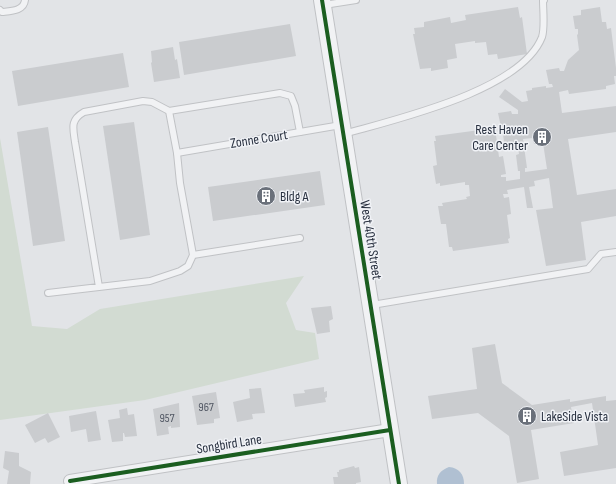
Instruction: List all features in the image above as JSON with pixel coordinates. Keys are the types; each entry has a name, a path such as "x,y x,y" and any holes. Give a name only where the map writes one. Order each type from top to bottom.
{"street":[{"name":"West 40th Street","path":"322,3 399,484"},
{"name":"Songbird Lane","path":"70,481 390,430"}],"lane":[{"path":"0,10 2,12 19,9 25,4 25,0"},
{"path":"322,3 356,0"},
{"name":"Zonne Court","path":"178,152 300,132 342,130 429,109 483,89 512,71 534,52 542,35 544,0"},
{"path":"99,287 74,142 73,123 76,117 84,112 143,101 152,102 169,111 280,93 291,96 295,106 300,132"},
{"path":"48,293 150,280 180,272 188,266 193,255 180,183 178,152 169,111"},
{"path":"193,255 300,238"},
{"path":"370,305 588,269 601,254 616,252"}],"shaded area":[{"path":"0,138 32,326 67,329 100,309 304,276 286,303 296,330 315,333 319,359 145,400 0,420"}],"water":[{"path":"449,467 458,470 462,474 464,484 437,484 437,478 440,473"}],"building":[{"path":"518,7 520,18 522,17 527,54 498,59 497,54 488,55 486,42 475,43 475,41 455,44 457,58 447,60 448,68 431,71 431,68 420,69 413,34 415,34 414,28 424,27 424,22 450,17 451,23 466,20 465,15"},
{"name":"Rest Haven Care Center","path":"600,7 602,22 606,22 607,29 611,28 616,68 616,76 614,76 615,84 606,86 606,89 569,94 568,90 559,92 562,113 616,106 616,132 568,139 577,195 616,189 616,216 581,222 586,260 546,266 536,210 553,208 549,178 534,181 535,186 529,187 533,208 527,208 524,187 507,190 508,194 503,194 504,198 509,197 511,214 507,215 510,238 508,239 509,243 453,251 452,247 449,247 446,224 441,224 438,206 443,206 442,203 467,199 466,197 470,196 469,185 465,185 465,182 440,186 440,183 436,184 433,166 437,165 434,141 436,141 435,136 495,128 499,157 503,156 506,174 501,175 501,177 506,177 506,181 520,179 520,171 518,171 516,155 519,154 518,147 505,148 498,113 511,111 512,114 518,114 518,110 499,97 505,89 522,102 528,101 526,91 532,90 532,88 546,86 546,88 553,87 552,84 549,84 546,70 559,68 560,71 564,71 568,60 579,50 577,35 578,29 575,29 573,16 581,15 581,10","holes":["533,138 534,144 543,143 547,169 525,172 525,168 527,168 523,139"]},
{"path":"290,24 296,56 184,75 179,42"},
{"path":"173,47 175,60 177,59 180,78 154,82 151,51"},
{"path":"123,53 129,87 18,106 12,71"},
{"path":"134,122 150,235 120,240 103,126"},
{"path":"48,127 65,241 33,246 17,132"},
{"name":"Bldg A","path":"320,171 325,205 213,221 208,187"},
{"path":"331,306 333,319 329,321 330,332 317,334 311,308"},
{"name":"LakeSide Vista","path":"495,344 502,383 532,405 570,399 570,402 606,396 606,401 616,400 616,468 564,476 560,452 598,445 592,403 571,407 574,423 531,430 539,479 517,483 509,436 478,413 432,419 428,396 477,389 472,348"},
{"path":"324,387 324,392 327,391 327,397 325,398 326,402 295,407 293,394 305,393 304,390"},
{"path":"261,388 265,413 252,414 253,419 237,422 233,402 250,398 249,389"},
{"path":"216,392 220,418 214,419 214,423 197,425 192,396"},
{"path":"179,403 180,427 168,427 169,434 157,436 153,409"},
{"path":"127,408 128,415 134,414 137,436 125,437 123,433 123,441 112,442 108,420 120,418 119,410"},
{"path":"96,411 101,440 88,442 86,429 71,432 69,416"},
{"path":"48,413 60,437 48,443 45,438 35,443 25,425"},
{"path":"5,451 19,453 19,466 31,472 30,484 7,484 9,471 3,468"},
{"path":"354,466 355,468 359,467 361,482 356,484 334,484 333,477 338,477 337,472 339,472 339,470"}],"cycle path":[{"path":"322,0 399,484"},
{"path":"70,481 390,430"}],"place":[{"name":"Rest Haven Care Center","path":"542,137"},
{"name":"Bldg A","path":"266,196"},
{"name":"LakeSide Vista","path":"527,416"}]}
